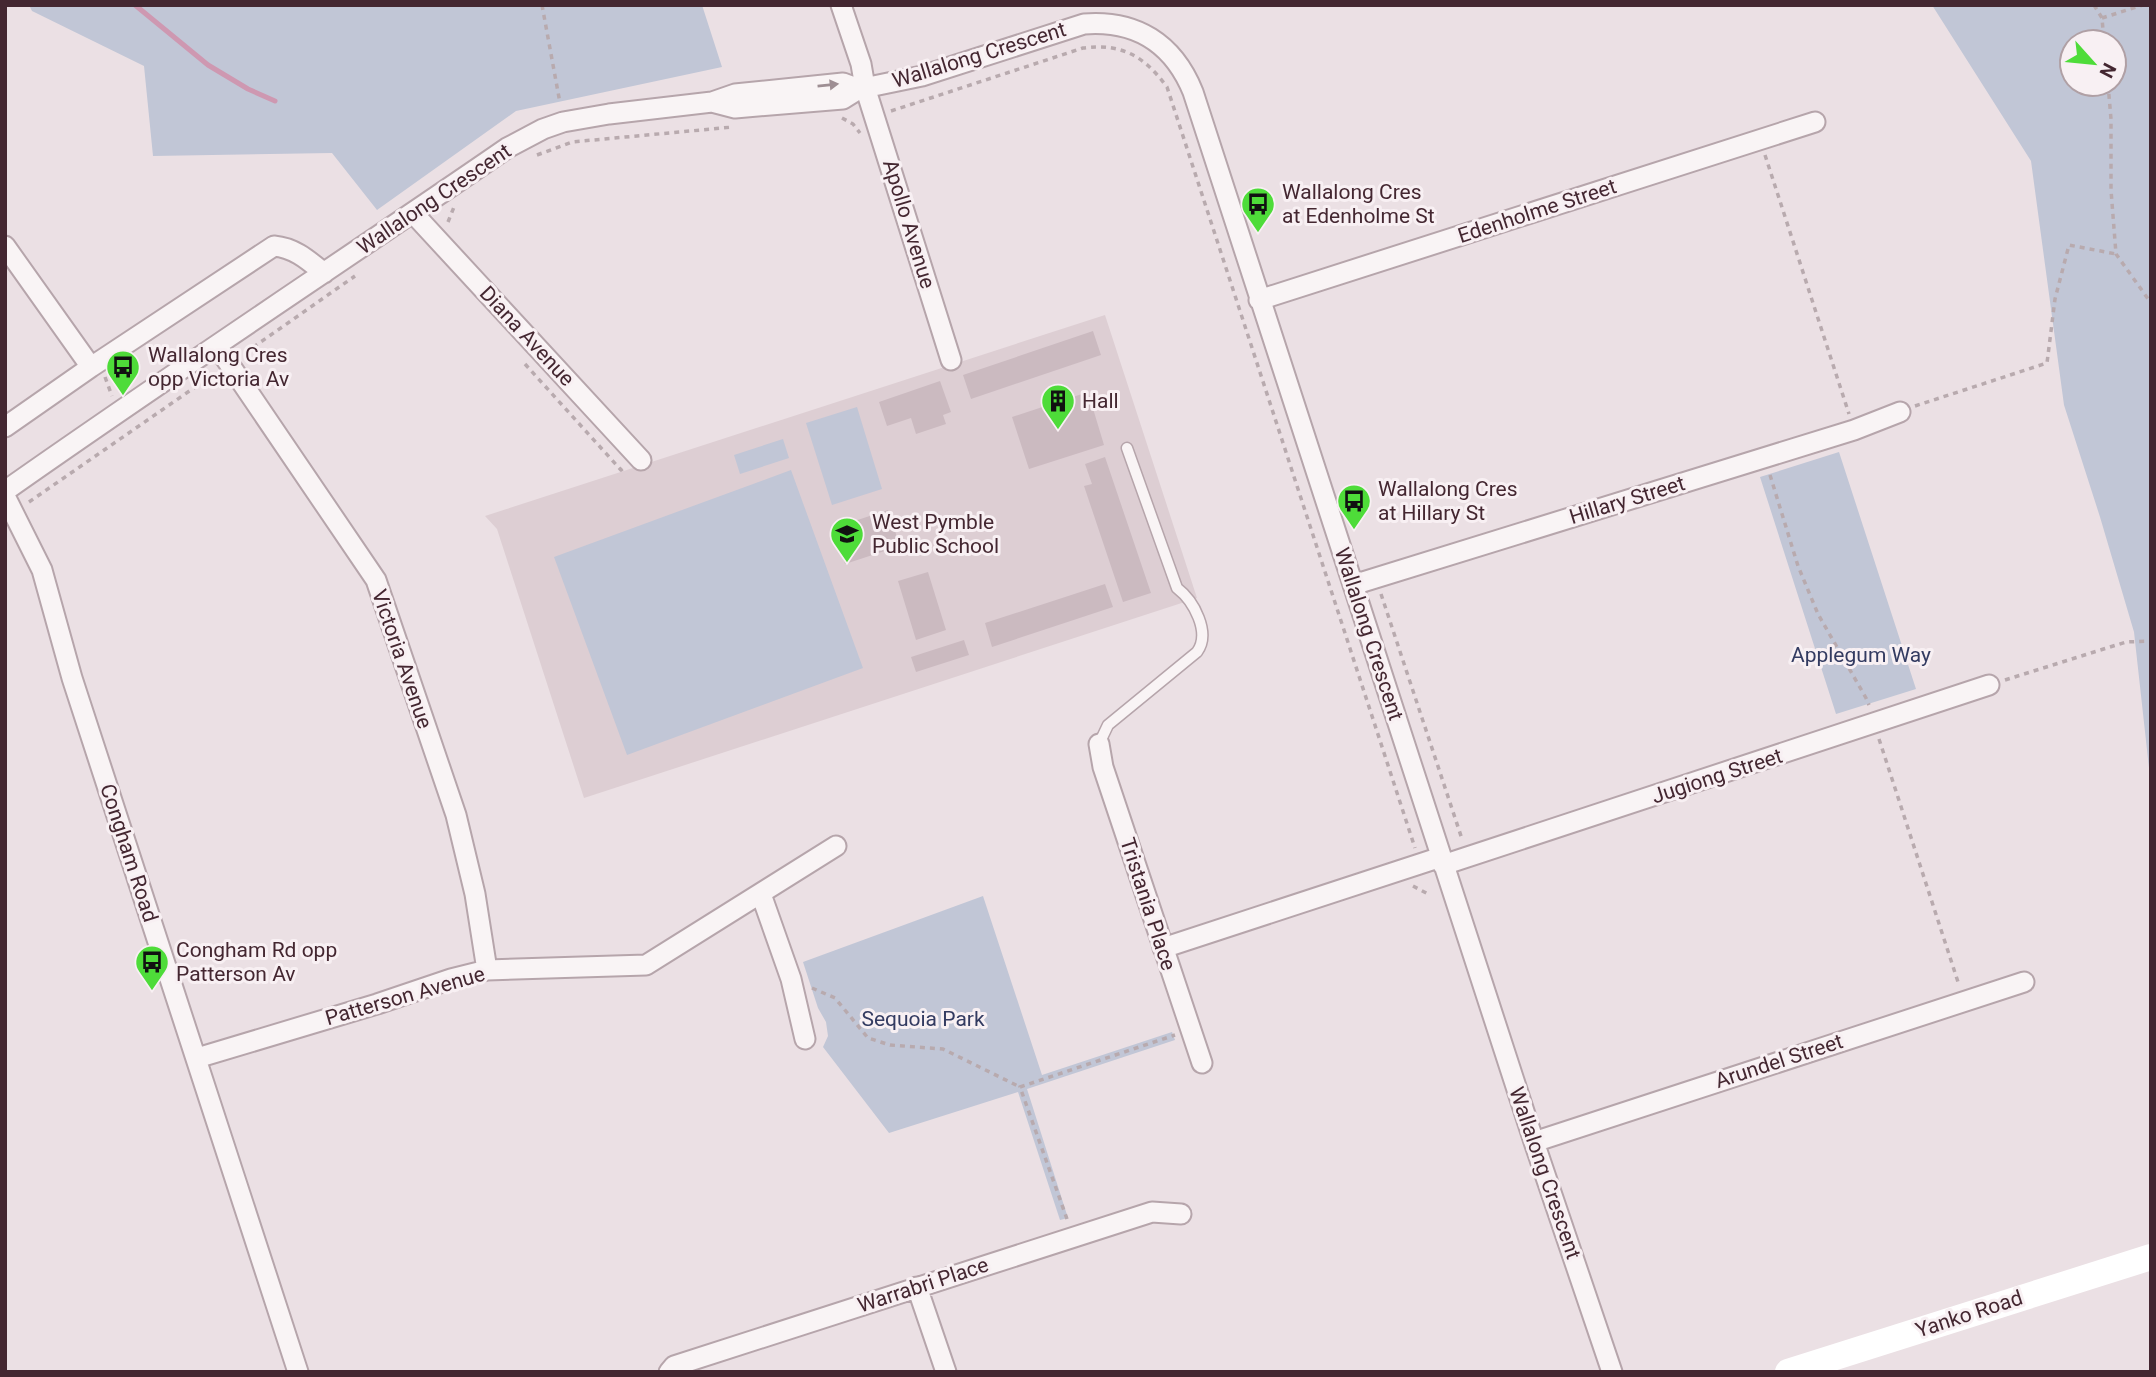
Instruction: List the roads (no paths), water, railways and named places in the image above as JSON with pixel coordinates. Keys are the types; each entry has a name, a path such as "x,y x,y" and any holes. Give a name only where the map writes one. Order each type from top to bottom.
{"main road":[{"name":"Yanko Road","path":"1793,1371 2151,1257"}],"street":[{"name":"Apollo Avenue","path":"841,5 861,64 862,88 951,360"},
{"name":"Wallalong Crescent","path":"5,491 118,411 507,148 543,129 564,122 609,114 712,102 735,94 843,83 862,88 922,76 1084,24 1101,22 1139,31 1160,44 1187,77 1534,1142 1612,1372"},
{"name":"Edenholme Street","path":"1259,300 1815,122"},
{"name":"Diana Avenue","path":"412,213 641,460"},
{"path":"5,246 95,364"},
{"path":"5,427 274,246 287,247 304,256 324,273"},
{"name":"Victoria Avenue","path":"217,346 376,580 456,815 475,894 487,970"},
{"name":"Hillary Street","path":"1353,585 1854,429 1900,412"},
{"name":"Congham Road","path":"9,505 42,570 72,678 298,1372"},
{"name":"Jugiong Street","path":"1163,948 1874,724 1989,685"},
{"name":"Tristania Place","path":"1099,744 1103,767 1202,1063"},
{"name":"Patterson Avenue","path":"197,1058 487,970 646,965 836,846"},
{"path":"761,894 791,979 805,1039"},
{"name":"Arundel Street","path":"1534,1142 2024,982"},
{"name":"Warrabri Place","path":"669,1372 674,1366 1152,1212 1181,1214"},
{"path":"918,1287 946,1372"}],"lane":[{"path":"1099,744 1108,725 1197,652 1203,644 1203,634 1189,597 1177,588 1127,448"}],"waterway":[{"path":"135,5 208,65 248,89 275,101"}],"place":[{"name":"Wallalong Cres at Edenholme St","path":"1258,234"},
{"name":"Wallalong Cres opp Victoria Av","path":"123,397"},
{"name":"Hall","path":"1058,431"},
{"name":"Wallalong Cres at Hillary St","path":"1354,531"},
{"name":"West Pymble Public School","path":"847,564"},
{"name":"Congham Rd opp Patterson Av","path":"152,992"}],"park label":[{"name":"Applegum Way","path":"1861,655"},
{"name":"Sequoia Park","path":"923,1019"}]}
